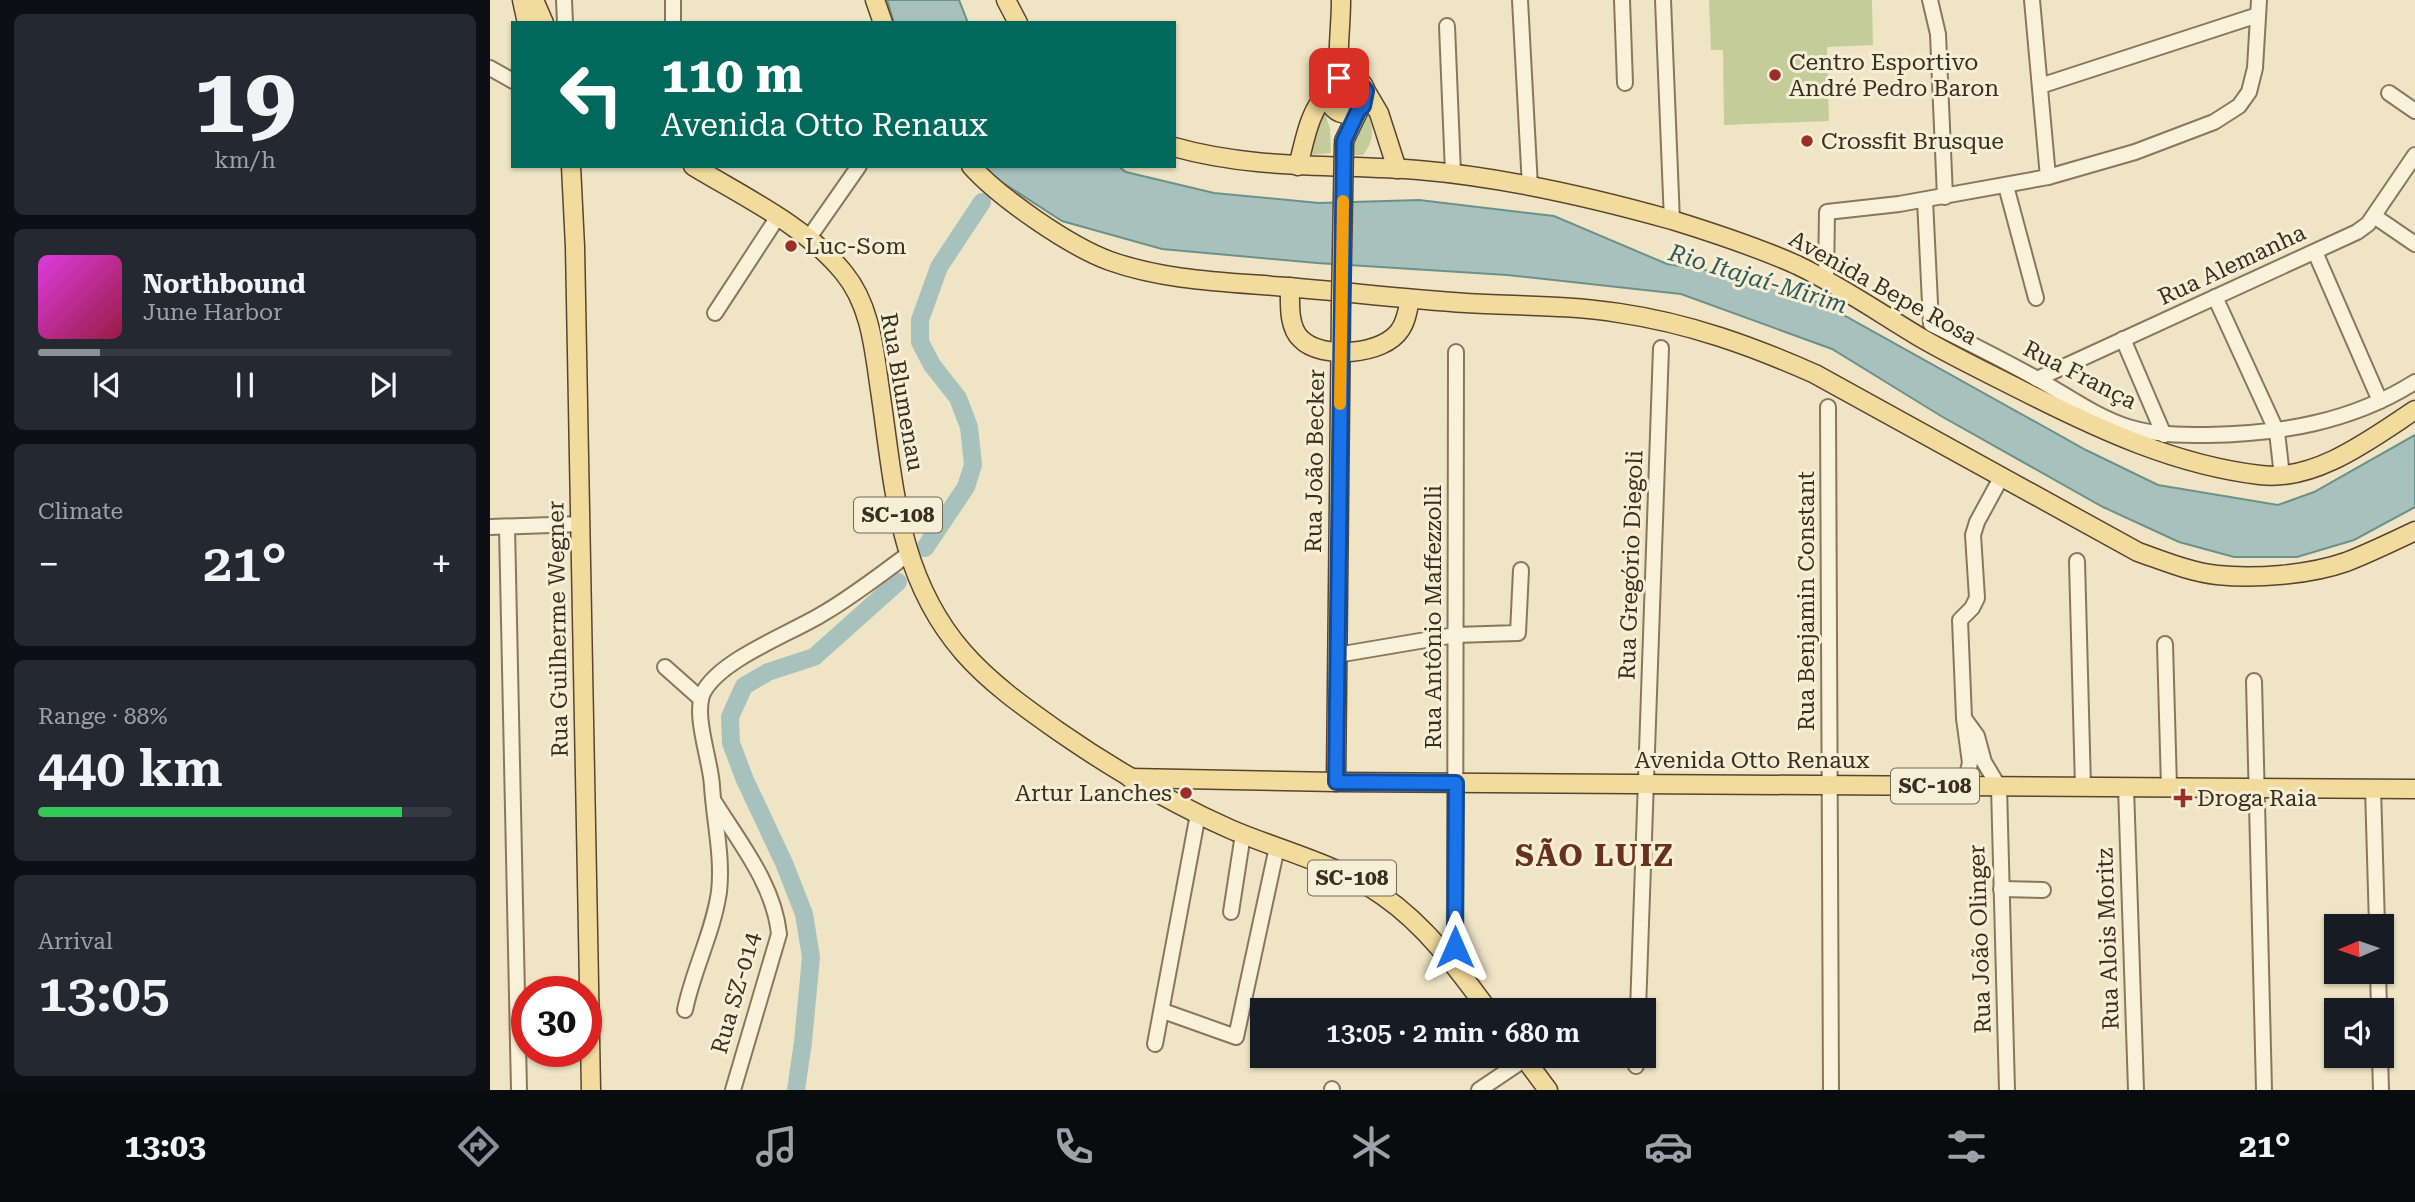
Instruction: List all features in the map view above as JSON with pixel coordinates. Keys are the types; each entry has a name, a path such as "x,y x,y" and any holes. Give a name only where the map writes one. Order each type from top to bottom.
{"main road":[{"path":"522,0 527,21"},
{"path":"534,0 543,21"},
{"path":"875,0 882,21"},
{"path":"1006,0 1017,21"},
{"path":"1341,0 1341,37 1348,85 1379,113 1397,169"},
{"path":"1298,166 1318,101 1348,85"},
{"name":"Rua João Becker","path":"1336,782 1344,142 1337,112 1330,103 1348,85 1363,106 1344,142"},
{"path":"1337,112 1351,114 1358,111"},
{"name":"Avenida Bepe Rosa","path":"1176,147 1229,160 1453,173 1530,187 1672,220 1773,255 1826,280 1969,363 2107,432 2216,467 2282,476 2300,474 2323,465 2415,410"},
{"name":"Rua Guilherme Wegner","path":"561,168 568,195"},
{"name":"Rua Guilherme Wegner","path":"571,168 568,195 585,1085"},
{"name":"Rua Blumenau","path":"696,168 808,239 846,275 870,326 898,516 908,555 930,602 961,650 981,671 1027,709 1130,778"},
{"path":"973,168 1026,212 1082,247 1109,260 1158,274 1410,299 1616,312 1691,328 1761,350 1815,374 2138,552 2181,567 2215,575 2299,572 2343,563 2415,531"},
{"path":"1290,287 1292,318 1301,340 1314,348 1340,352 1363,351 1383,346 1400,331 1410,299"},
{"name":"Avenida Otto Renaux","path":"1130,778 1336,782 2415,789"},
{"name":"SC-108","path":"1130,778 1198,814 1338,872 1385,897 1429,937 1479,998"},
{"path":"1176,803 1170,791 1177,779"},
{"name":"Rua Guilherme Wegner","path":"579,976 582,891"},
{"name":"Rua Guilherme Wegner","path":"582,1067 585,1085"},
{"path":"1531,1068 1548,1090"}],"street":[{"path":"564,0 565,21"},
{"path":"673,0 673,21"},
{"path":"1520,0 1530,187"},
{"path":"1622,0 1625,83"},
{"path":"1663,0 1672,220"},
{"path":"1930,0 1938,34 1945,197"},
{"path":"2032,0 2048,177"},
{"path":"1826,280 1827,212 1945,197 2048,177 2135,152 2214,122 2233,111 2245,100 2252,83 2259,7 2040,86"},
{"path":"1447,26 1453,173"},
{"path":"2389,93 2415,111"},
{"name":"Rua Alemanha","path":"2037,379 2357,232 2374,216 2415,155"},
{"path":"808,239 858,168"},
{"path":"2006,186 2036,298"},
{"name":"Rua França","path":"1925,200 1931,324 2115,422 2164,435 2248,435 2277,432 2351,413 2415,382"},
{"path":"2374,216 2415,244"},
{"path":"715,313 778,218"},
{"path":"2315,252 2380,401"},
{"path":"2215,297 2277,432 2282,476"},
{"path":"2123,339 2164,435"},
{"name":"Rua Gregório Diegoli","path":"1638,998 1661,348"},
{"name":"Rua Antônio Maffezzolli","path":"1455,967 1456,352"},
{"name":"Rua Benjamin Constant","path":"1828,407 1830,1090"},
{"path":"1964,786 1970,763 1964,718 1960,620 1972,608 1977,598 1973,535 1977,522 2002,476"},
{"path":"490,527 575,524"},
{"path":"507,527 519,1090"},
{"path":"685,1010 694,974 713,921 719,891 720,867 710,769 701,722 701,699 711,683 732,665 760,647 822,615 908,555"},
{"path":"2077,561 2083,787"},
{"path":"1337,655 1455,635 1518,633 1521,570"},
{"path":"2165,644 2169,787"},
{"path":"665,667 701,699"},
{"path":"2253,681 2264,1090"},
{"path":"1964,718 1977,736 1984,762 1998,787"},
{"name":"Rua João Olinger","path":"1998,787 2007,1090"},
{"name":"Rua Alois Moritz","path":"2126,787 2136,1090"},
{"path":"2373,789 2377,914"},
{"name":"Rua SZ-014","path":"713,800 768,892 775,909 779,933 733,1090"},
{"path":"1155,1044 1198,814"},
{"path":"1231,912 1242,834"},
{"path":"1163,1011 1236,1037 1277,847"},
{"path":"2001,890 2043,890"},
{"path":"1479,1090 1508,1068"},
{"path":"2380,1068 2381,1090"}],"green space":[{"name":"Centro Esportivo André Pedro Baron","path":"1709,0 1872,0 1873,45 1827,47 1829,121 1724,125 1723,50 1711,50"},
{"path":"1347,81 1355,84 1358,92 1355,100 1347,103 1339,100 1336,92 1339,84"},
{"path":"1321,103 1330,128 1331,153 1312,155 1308,148"},
{"path":"1366,107 1372,126 1372,138 1363,155 1353,155 1352,139"}],"water":[{"path":"887,0 959,0 967,21 893,21"},
{"name":"Rio Itajaí-Mirim","path":"985,168 1121,168 1126,172 1214,193 1319,203 1419,200 1554,216 1667,264 1756,278 1829,307 2086,450 2158,485 2278,505 2314,492 2415,435 2415,507 2354,540 2297,557 2234,557 2179,542 2103,507 1941,416 1832,349 1681,294 1507,275 1317,263 1162,249 1062,221 997,179"}],"waterway":[{"path":"925,548 966,487 973,465 969,427 958,398 932,365 920,342 920,320 939,267 982,202"},
{"path":"796,1090 811,957 804,914 731,743 730,717 744,686 768,672 814,657 898,582"}],"slow traffic":[{"path":"1340,404 1343,201"}],"place":[{"name":"Centro Esportivo André Pedro Baron","path":"1775,75"},
{"name":"Crossfit Brusque","path":"1807,141"},
{"name":"Luc-Som","path":"791,246"},
{"name":"Artur Lanches","path":"1186,793"},
{"name":"Droga Raia","path":"2183,798"}],"district":[{"name":"SÃO LUIZ","path":"1595,855"}],"route":[{"path":"1339,78 1345,76 1357,79 1363,84 1366,99 1344,141 1336,782 1456,783 1455,947"}]}
